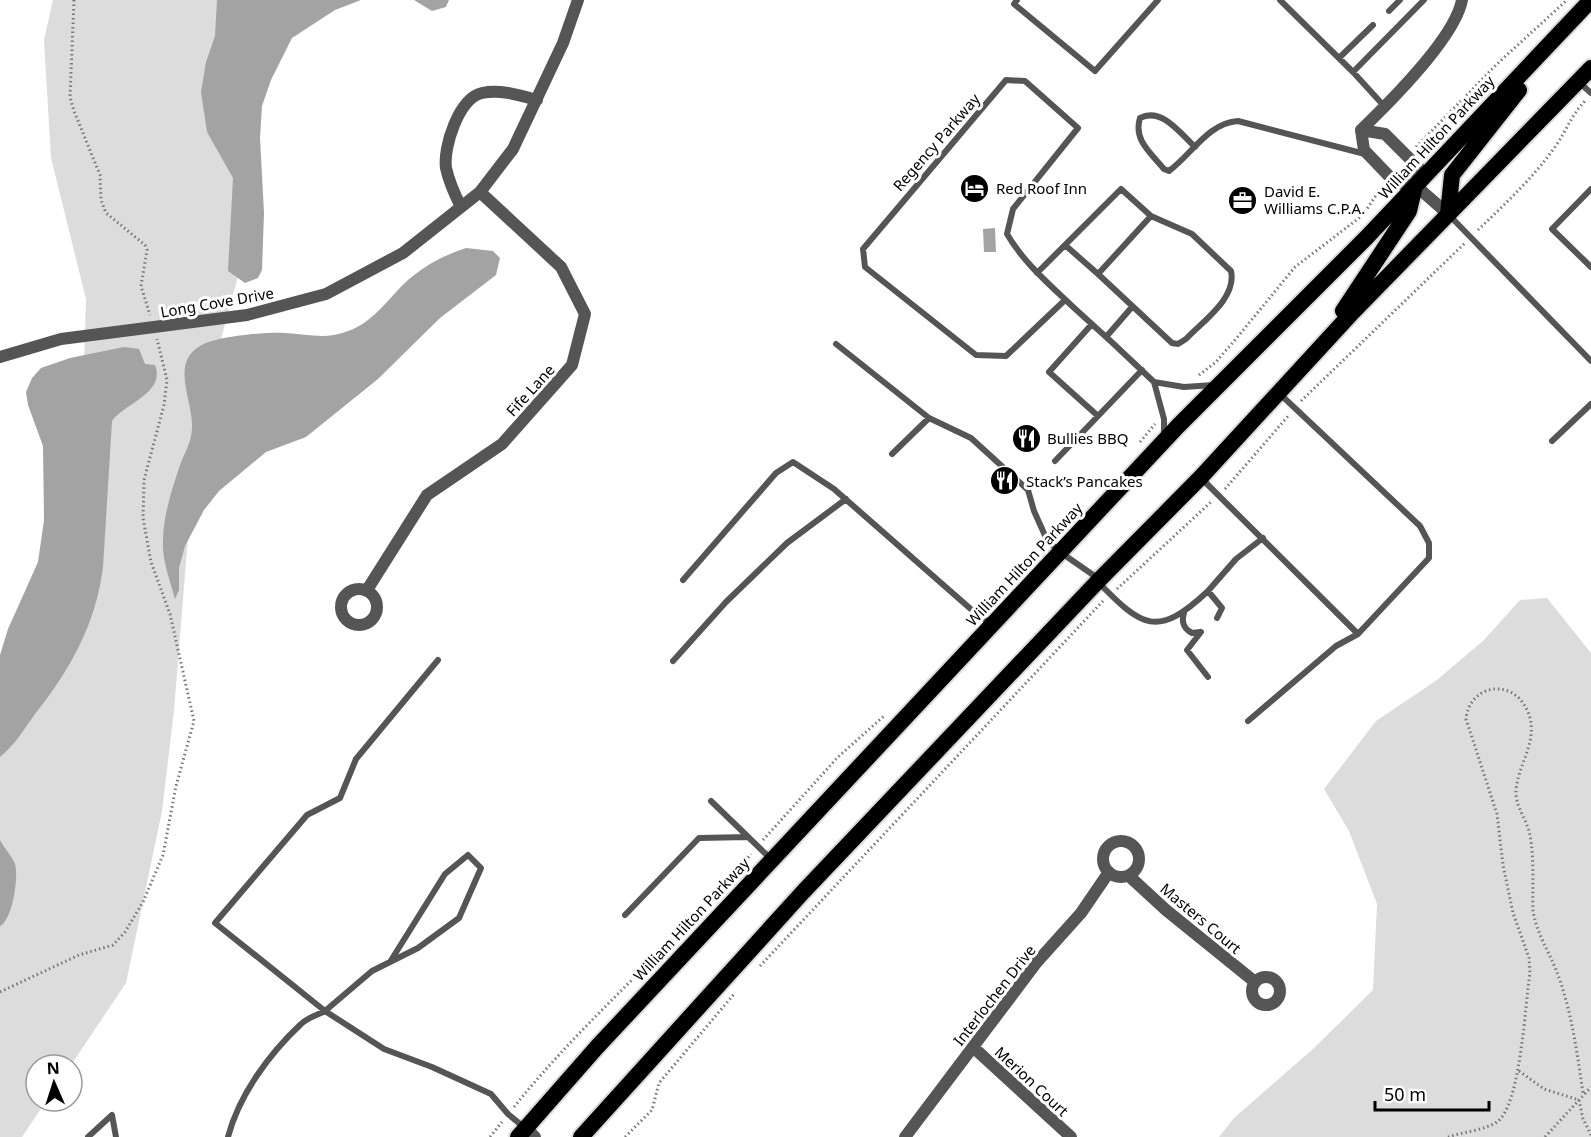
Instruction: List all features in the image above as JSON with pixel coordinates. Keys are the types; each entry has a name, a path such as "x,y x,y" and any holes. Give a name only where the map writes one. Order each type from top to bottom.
{"highway":[{"name":"William Hilton Parkway","path":"526,1134 597,1047 993,623 1164,441 1367,237 1591,0"},
{"path":"1448,214 1452,176 1574,18"},
{"path":"581,1137 803,892 1099,580 1201,477 1448,214 1587,73"},
{"path":"1317,352 1409,211 1415,185"}],"street":[{"name":"Long Cove Drive","path":"0,357 62,339 247,315 326,294 403,253 480,192 513,148 563,43 578,0"},
{"path":"1361,130 1384,107 1448,32 1459,13 1462,0"},
{"path":"461,207 446,166 455,120 468,101 479,93 492,91 537,100"},
{"path":"1361,130 1385,134 1408,156 1419,168 1415,185"},
{"path":"1361,130 1364,150 1397,183 1415,185 1448,214"},
{"name":"Fife Lane","path":"367,590 427,495 502,444 572,365 585,314 561,267 480,192"},
{"path":"1121,841 1134,846 1140,859 1134,872 1122,877 1109,872 1105,867 1104,853 1108,847 1121,841"},
{"name":"Interlochen Drive","path":"905,1137 1037,962 1081,913 1109,872"},
{"name":"Masters Court","path":"1129,876 1166,910 1255,982"},
{"name":"Merion Court","path":"973,1047 1071,1137"}],"lane":[{"path":"1017,0 1014,4 1095,71 1158,0"},
{"path":"1280,0 1353,72 1384,107"},
{"path":"1389,11 1400,0"},
{"path":"1353,72 1424,0"},
{"path":"1339,58 1373,26"},
{"path":"1587,73 1591,93"},
{"name":"Regency Parkway","path":"1065,300 1006,356 976,355 865,267 863,249 1006,80 1025,81 1078,128 1013,209 1007,234 1018,254 1036,273 1155,382"},
{"path":"1196,147 1158,115 1149,114 1140,118 1139,139 1164,169 1169,171 1196,147 1219,126 1238,121 1368,154"},
{"path":"1036,273 1120,189 1151,216 1192,234 1204,244 1231,271 1232,287 1222,301 1178,344 1172,343 1158,333 1065,245"},
{"path":"1591,189 1552,229 1591,267"},
{"path":"1448,214 1591,361"},
{"path":"1098,274 1151,216"},
{"path":"1106,337 1131,307"},
{"path":"1092,324 1049,372 1098,416"},
{"path":"836,344 929,418 971,438 1028,490 1034,511 1047,540 1099,580 1137,619 1150,623 1184,613 1208,591 1236,559 1263,538"},
{"path":"1056,461 1142,370"},
{"path":"1164,441 1164,419 1155,382 1184,387 1221,384"},
{"path":"1248,721 1336,646 1358,634 1429,558 1429,543 1420,526 1279,393"},
{"path":"1552,441 1591,404"},
{"path":"892,454 929,418"},
{"path":"683,580 776,473 793,462 846,499 981,618 993,623"},
{"path":"1201,477 1358,634"},
{"path":"673,661 726,602 787,543 846,499"},
{"path":"1208,591 1222,608 1216,618"},
{"path":"1184,613 1182,620 1186,630 1192,633 1201,632 1186,650 1208,677"},
{"path":"438,660 356,759 340,798 306,815 215,923 325,1011 384,1049 432,1067 491,1094 526,1134"},
{"path":"711,801 771,860"},
{"path":"625,915 699,838 748,837"},
{"path":"228,1137 233,1117 261,1070 302,1022 325,1011 372,971 390,962 418,948 459,918 481,868 468,855 446,874 390,962"},
{"path":"88,1137 112,1115 116,1137"}],"path":[{"path":"0,992 79,955 113,945 125,932 142,902 163,855 176,786 193,734 194,721 170,614 151,562 143,518 144,480 164,405 167,380 141,286 147,250 145,245 106,213 101,200 100,175 70,97 74,0"},
{"path":"1448,1137 1499,1121 1519,1071 1529,958 1513,913 1503,864 1497,814 1466,719 1467,706 1472,698 1494,689 1513,694 1523,703 1528,715 1531,744 1516,794 1531,843 1534,920 1558,975 1577,1045 1583,1093"},
{"path":"1519,1071 1544,1089 1579,1100"},
{"path":"1546,1136 1583,1093 1591,1087"},
{"path":"1579,1100 1583,1119 1591,1135"},
{"path":"625,1137 652,1110"},
{"path":"1546,1136 1552,1137"}],"shaded area":[{"path":"53,0 264,0 246,247 214,365 192,488 174,710 162,811 126,983 79,1053 24,1053 24,1113 38,1113 22,1137 0,1137 0,713 81,465 86,299 51,158 44,40"},
{"path":"217,0 361,0 335,10 292,38 271,80 262,106 260,138 264,213 262,270 258,278 245,283 228,271 233,178 207,132 201,92 206,62 215,36"},
{"path":"414,0 449,0 446,7 432,11"},
{"path":"995,228 996,252 984,252 983,229"},
{"path":"466,248 493,251 500,258 496,275 440,318 378,379 306,437 266,452 219,491 204,510 185,546 179,568 179,590 175,599 164,556 163,532 171,493 192,432 185,383 186,362 191,353 208,343 241,335 276,333 325,336 340,334 356,328 381,309 404,283 420,271 437,260"},
{"path":"124,347 139,349 145,364 155,365 157,375 150,390 112,421 103,567 94,608 88,627 70,663 19,737 0,757 0,655 8,629 38,562 44,520 43,446 28,405 26,392 32,378 41,368 70,358"},
{"path":"1547,598 1591,653 1591,1137 1219,1137 1234,1118 1313,1049 1373,990 1377,904 1349,831 1324,789 1376,721 1437,680 1484,640 1520,600"},
{"path":"0,840 15,864 16,878 11,908 0,926"}],"place":[{"name":"Red Roof Inn","path":"975,188"},
{"name":"David E. Williams C.P.A.","path":"1243,200"},
{"name":"Bullies BBQ","path":"1026,438"},
{"name":"Stack’s Pancakes","path":"1005,481"}]}
